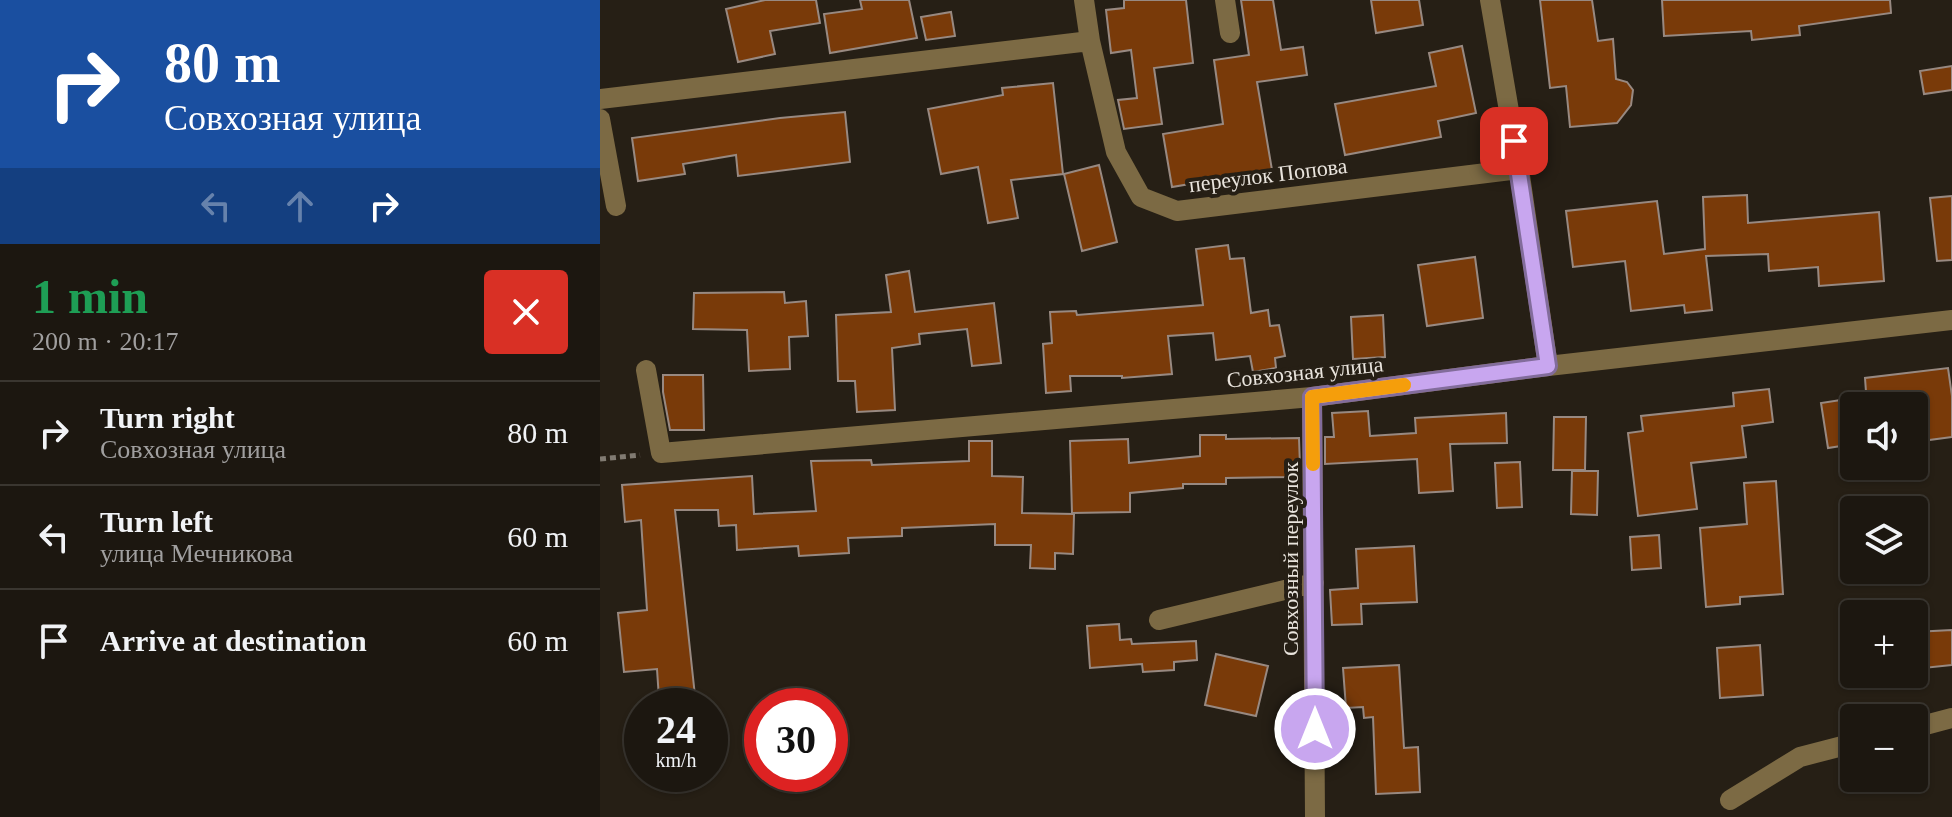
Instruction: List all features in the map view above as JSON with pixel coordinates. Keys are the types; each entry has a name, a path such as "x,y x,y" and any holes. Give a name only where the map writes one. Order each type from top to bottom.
{"street":[{"name":"переулок Попова","path":"1084,0 1090,41 1116,152 1141,197 1177,211 1519,169"},
{"path":"1225,0 1230,33"},
{"path":"1490,0 1548,366"},
{"path":"600,99 1090,41"},
{"path":"600,119 616,206"},
{"name":"Совхозная улица","path":"661,453 1312,397 1548,366 1952,320"},
{"path":"646,370 661,453"},
{"name":"Совхозный переулок","path":"1312,397 1315,817"},
{"path":"1159,620 1314,583"},
{"path":"1928,724 1952,718"},
{"path":"1730,800 1800,757 1840,747"}],"path":[{"path":"600,459 661,453"}],"building":[{"path":"765,0 816,0 820,23 770,31 775,54 738,62 726,9"},
{"path":"860,0 909,0 917,38 830,53 824,14 862,9"},
{"path":"1124,0 1186,0 1193,63 1154,68 1162,124 1124,129 1118,100 1137,98 1131,50 1111,53 1106,10 1124,8"},
{"path":"1241,0 1273,0 1281,50 1303,47 1307,75 1257,82 1272,170 1172,187 1163,134 1223,124 1214,60 1249,55"},
{"path":"1371,0 1419,0 1423,25 1376,33"},
{"path":"1540,0 1592,0 1598,41 1613,39 1616,79 1627,82 1633,90 1631,105 1617,123 1570,127 1566,86 1550,88"},
{"path":"1662,0 1890,0 1891,13 1799,26 1800,35 1752,40 1751,31 1664,36"},
{"path":"951,12 955,36 926,40 921,17"},
{"path":"1462,46 1476,113 1438,121 1441,137 1345,155 1335,104 1436,86 1429,53"},
{"path":"1952,66 1952,90 1924,94 1920,71"},
{"path":"1053,83 1063,174 1011,180 1018,218 988,223 978,167 941,174 928,109 1003,95 1002,88"},
{"path":"845,112 850,162 738,176 736,155 683,164 685,174 638,181 632,138"},
{"path":"1099,165 1117,242 1082,251 1064,174"},
{"path":"1747,195 1748,223 1879,212 1884,281 1819,286 1818,267 1769,271 1768,254 1706,256 1712,310 1685,313 1684,305 1631,311 1625,261 1573,267 1566,211 1657,201 1664,254 1705,249 1703,197"},
{"path":"1952,196 1952,260 1937,261 1930,198"},
{"path":"1228,245 1230,259 1244,258 1251,313 1268,310 1270,326 1279,325 1285,356 1275,358 1276,368 1253,372 1250,356 1216,360 1213,333 1168,336 1172,374 1122,378 1070,376 1071,391 1046,393 1043,344 1052,343 1050,312 1076,311 1077,315 1203,305 1196,249"},
{"path":"1475,257 1483,318 1427,326 1418,265"},
{"path":"909,271 915,312 994,303 1001,363 972,366 967,329 919,334 920,344 892,348 895,410 857,412 855,381 838,381 836,315 891,312 886,275"},
{"path":"784,292 785,303 806,301 808,336 789,337 790,369 749,371 747,330 693,329 694,293"},
{"path":"1383,315 1385,357 1353,359 1351,317"},
{"path":"1948,368 1952,437 1928,440 1928,392 1866,392 1865,378"},
{"path":"663,375 703,375 704,430 670,430"},
{"path":"1769,389 1773,422 1742,426 1746,457 1691,463 1697,509 1638,516 1628,433 1643,431 1641,416 1734,406 1733,393"},
{"path":"1840,400 1840,446 1828,448 1821,403"},
{"path":"1368,411 1370,436 1416,433 1415,418 1506,413 1507,443 1450,444 1453,491 1419,493 1417,459 1325,464 1325,437 1334,437 1332,413"},
{"path":"1554,417 1586,417 1585,470 1553,470"},
{"path":"1200,435 1226,435 1226,439 1299,438 1300,466 1296,466 1296,477 1226,478 1226,484 1183,484 1183,488 1130,493 1130,512 1072,513 1070,441 1128,439 1129,463 1200,456"},
{"path":"969,441 992,441 992,476 1023,477 1022,513 1074,514 1073,554 1055,553 1055,569 1030,568 1031,545 995,545 995,524 902,528 902,536 848,538 849,553 799,556 798,546 737,550 736,525 719,526 718,510 675,510 694,688 658,688 657,669 624,672 618,613 647,610 641,520 625,522 622,485 752,476 754,514 816,511 811,461 871,460 872,465 969,461"},
{"path":"1520,462 1522,507 1497,508 1495,463"},
{"path":"1572,471 1598,471 1597,515 1571,514"},
{"path":"1776,481 1783,594 1740,597 1740,604 1706,607 1700,528 1747,524 1744,483"},
{"path":"1659,535 1661,568 1632,570 1630,537"},
{"path":"1414,546 1417,602 1361,604 1362,624 1332,625 1330,590 1358,588 1356,549"},
{"path":"1119,624 1120,640 1131,639 1132,644 1196,641 1197,660 1174,662 1174,670 1143,672 1142,664 1090,668 1087,626"},
{"path":"1952,630 1952,665 1928,668 1928,631"},
{"path":"1760,645 1763,695 1720,698 1717,648"},
{"path":"1216,654 1268,666 1256,716 1205,705"},
{"path":"1399,665 1404,748 1418,747 1420,792 1376,794 1373,717 1364,718 1363,707 1346,708 1343,668"}],"slow traffic":[{"path":"1313,464 1312,397 1404,385"}],"route":[{"path":"1315,729 1312,397 1548,366 1514,141"}]}
